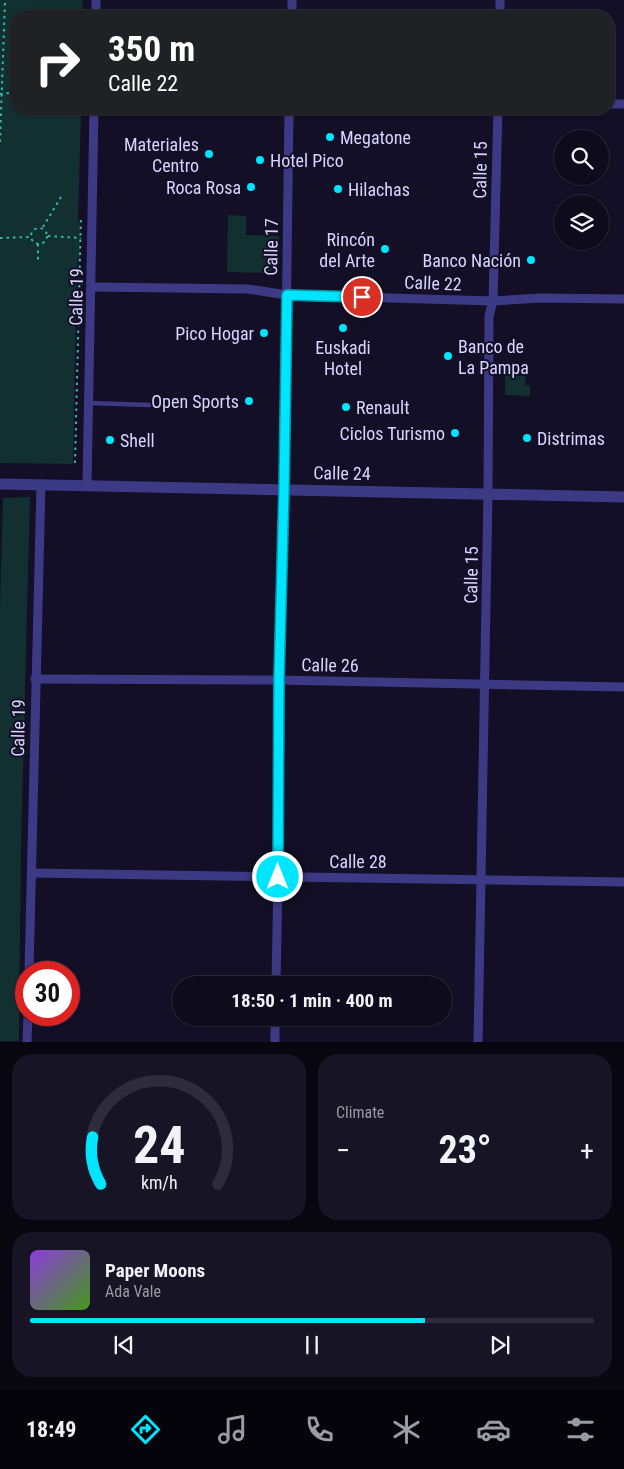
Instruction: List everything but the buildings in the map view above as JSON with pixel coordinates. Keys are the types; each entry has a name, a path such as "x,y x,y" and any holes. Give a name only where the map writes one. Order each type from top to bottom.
{"street":[{"name":"Calle 19","path":"87,485 94,115"},
{"name":"Calle 17","path":"276,976 279,680 290,115"},
{"name":"Calle 15","path":"478,1042 490,316 493,301 498,115"},
{"name":"Calle 22","path":"92,287 248,289 287,295 493,301 540,298 624,299"},
{"name":"Calle 24","path":"0,484 624,497"},
{"name":"Calle 19","path":"29,961 41,484"},
{"name":"Calle 26","path":"36,679 279,680 624,687"},
{"name":"Calle 28","path":"32,873 481,878 624,882"},
{"path":"27,1042 28,1026"},
{"path":"274,1042 275,1026"}],"lane":[{"path":"89,403 150,404"}],"path":[{"path":"0,142 5,0"},
{"path":"30,237 36,229 42,228 61,197"},
{"path":"74,463 81,208"},
{"path":"42,228 47,236"},
{"path":"47,236 93,238"},
{"path":"30,237 32,242 38,244 44,242 47,236"},
{"path":"0,238 30,237"},
{"path":"38,244 38,262"}],"green space":[{"path":"0,0 83,0 82,10 10,10 10,115 81,115 78,222 80,223 80,261 77,262 73,464 0,463"},
{"path":"228,215 246,216 246,235 279,236 278,265 269,273 227,272"},
{"path":"505,375 526,376 525,385 530,386 530,396 505,395"},
{"path":"30,497 20,961 15,961 15,1026 19,1026 19,1041 0,1041 0,606 3,498"}],"place":[{"name":"Megatone","path":"330,137"},
{"name":"Materiales Centro","path":"209,154"},
{"name":"Hotel Pico","path":"260,160"},
{"name":"Roca Rosa","path":"251,187"},
{"name":"Hilachas","path":"338,189"},
{"name":"Rincón del Arte","path":"385,249"},
{"name":"Banco Nación","path":"531,260"},
{"name":"Euskadi Hotel","path":"343,328"},
{"name":"Pico Hogar","path":"264,333"},
{"name":"Banco de La Pampa","path":"448,356"},
{"name":"Open Sports","path":"249,401"},
{"name":"Renault","path":"346,407"},
{"name":"Ciclos Turismo","path":"455,433"},
{"name":"Distrimas","path":"527,438"},
{"name":"Shell","path":"110,440"}],"route":[{"path":"278,877 279,680 287,295 362,297"}]}
